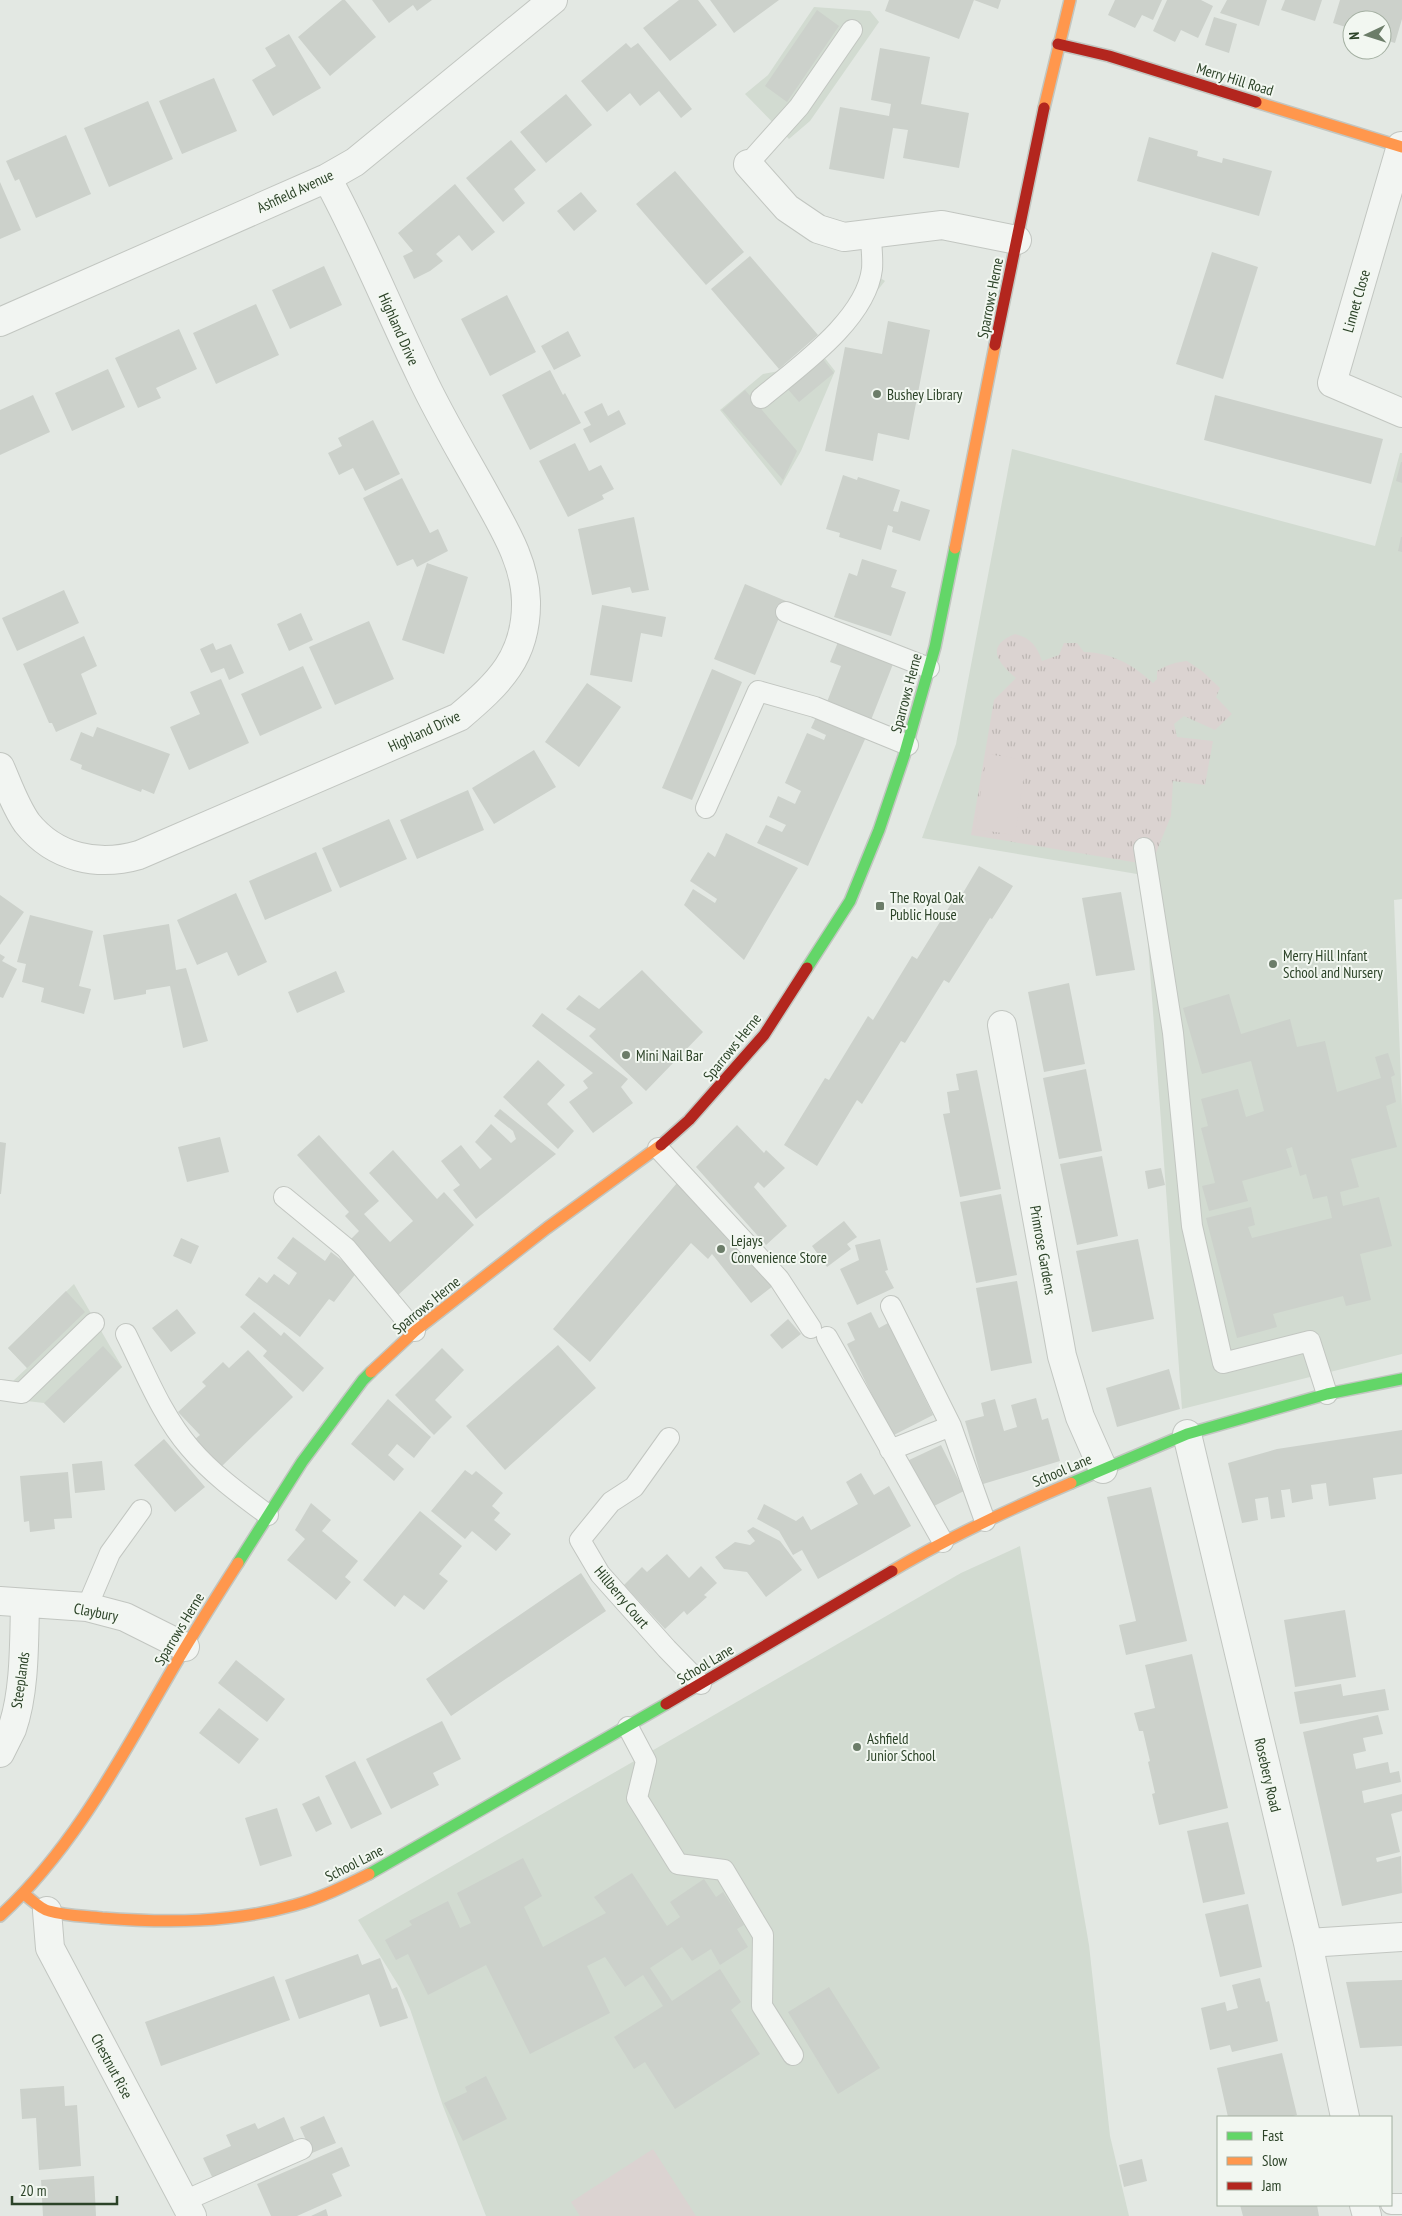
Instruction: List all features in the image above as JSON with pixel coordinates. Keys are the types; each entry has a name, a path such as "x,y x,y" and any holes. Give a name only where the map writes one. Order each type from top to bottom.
{"main road":[{"name":"Sparrows Herne","path":"0,1916 24,1894 98,1798 185,1647 268,1515 302,1462 363,1380 415,1331 547,1228 658,1148 690,1120 764,1035 850,901 879,830 908,745 935,647 1017,240 1058,44 1070,0"},
{"name":"Merry Hill Road","path":"1058,44 1109,56 1401,146"},
{"name":"School Lane","path":"47,1911 127,1920 206,1921 251,1915 296,1905 338,1890 381,1868 628,1727 918,1555 985,1521 1188,1434 1248,1415 1327,1394 1402,1379"},
{"path":"24,1894 47,1911"}],"street":[{"name":"Ashfield Avenue","path":"0,322 327,178 355,162 553,0"},
{"name":"Linnet Close","path":"1401,146 1332,383 1402,413"},
{"path":"748,164 786,208 818,229 844,237 942,225 1017,240"},
{"name":"Highland Drive","path":"0,767 28,823 46,840 67,854 93,861 120,861 139,855 460,717 495,686 513,660 522,637 526,601 522,571 510,540 421,378 346,212 327,178"},
{"name":"Primrose Gardens","path":"1002,1025 1062,1356 1080,1417 1103,1469"},
{"name":"Rosebery Road","path":"1188,1434 1308,1943 1345,2116"},
{"name":"Claybury","path":"13,1602 87,1607 125,1617 185,1647"},
{"name":"Steeplands","path":"0,1754 12,1728 20,1690 24,1652 13,1602"},
{"name":"Chestnut Rise","path":"47,1911 50,1948 188,2208"},
{"path":"1308,1943 1402,1937"}],"lane":[{"path":"748,164 799,107 852,30"},
{"path":"761,398 826,344 862,302 872,270 871,235"},
{"path":"786,612 929,668"},
{"path":"706,808 758,691 815,707 908,745"},
{"path":"1144,848 1174,1034 1192,1226 1223,1363 1310,1340 1327,1394"},
{"path":"658,1148 779,1279 819,1333 943,1542"},
{"path":"284,1197 346,1248 415,1331"},
{"path":"891,1306 951,1426 985,1521"},
{"path":"0,1390 22,1393 94,1323"},
{"path":"126,1334 167,1414 190,1448 230,1486 268,1515"},
{"path":"890,1450 951,1426"},
{"name":"Hillberry Court","path":"669,1438 634,1487 612,1502 580,1540 600,1574 701,1684"},
{"path":"87,1607 110,1552 141,1510"},
{"path":"628,1727 646,1761 637,1798 678,1864 724,1870 763,1935 762,2006 793,2055"},
{"path":"188,2208 302,2149"}],"shaded area":[{"path":"814,7 870,11 879,22 810,121 789,139 745,94 768,75"},
{"path":"864,267 885,281 824,357 835,371 801,451 781,486 720,410 763,374 779,371 820,338 849,304"},
{"name":"Merry Hill Infant School and Nursery","path":"1012,449 1375,546 1400,453 1402,453 1402,899 1394,900 1402,1108 1402,1354 1182,1409 1143,875 922,838 956,744"},
{"path":"74,1284 122,1367 64,1423 44,1403 0,1398 0,1379 13,1381 27,1368 8,1348"},
{"name":"Ashfield Junior School","path":"1020,1546 1089,1945 1110,2136 1129,2216 486,2216 443,2106 410,2009 400,1988 358,1920 961,1573"}],"green space":[{"path":"1015,634 1033,643 1042,661 1059,655 1064,643 1077,643 1084,652 1113,657 1129,665 1153,683 1157,679 1157,671 1171,664 1187,661 1202,671 1220,688 1216,697 1232,714 1215,730 1184,716 1174,724 1177,737 1213,741 1205,785 1173,781 1171,816 1151,865 971,835 994,700 1016,678 999,660 997,649 1006,639"},
{"path":"987,754 1026,760 1015,835 975,829"},
{"path":"653,2149 696,2216 580,2216 571,2202"}],"building":[{"path":"342,0 345,0 376,37 330,76 298,37"},
{"path":"372,0 432,0 417,11 413,5 389,23"},
{"path":"679,0 698,0 717,25 670,61 643,28"},
{"path":"710,0 779,0 734,33"},
{"path":"889,0 974,0 959,39 885,11"},
{"path":"974,0 1001,0 998,9"},
{"path":"1115,0 1162,0 1153,20 1142,15 1135,28 1108,15"},
{"path":"1167,0 1201,0 1213,6 1198,38 1181,30 1175,42 1153,31"},
{"path":"1227,0 1267,0 1259,26 1220,13"},
{"path":"1285,0 1322,0 1315,21 1281,10"},
{"path":"1340,0 1402,0 1402,19 1395,43 1392,42 1392,10 1342,10 1342,26 1333,23"},
{"path":"817,10 839,26 787,102 765,86"},
{"path":"1214,17 1237,24 1229,53 1205,45"},
{"path":"289,34 321,88 273,116 252,80 276,66 265,48"},
{"path":"626,43 631,48 638,43 692,109 681,118 659,91 640,106 630,93 607,112 581,81"},
{"path":"880,48 930,57 921,104 969,113 959,168 903,158 908,130 893,128 884,179 829,169 840,107 889,116 891,104 871,100"},
{"path":"214,78 237,131 182,154 159,101"},
{"path":"566,94 592,125 546,163 520,132"},
{"path":"148,101 173,159 109,187 84,128"},
{"path":"66,135 91,194 36,218 19,179 15,181 6,161"},
{"path":"1149,137 1198,151 1197,156 1222,163 1223,158 1272,171 1259,216 1137,181"},
{"path":"511,140 536,170 514,189 525,203 503,222 466,178"},
{"path":"675,171 744,252 706,285 636,204"},
{"path":"0,182 21,230 0,239"},
{"path":"455,184 495,232 472,251 459,235 436,254 443,261 430,271 414,279 403,256 413,251 398,233"},
{"path":"581,192 597,211 574,231 557,211"},
{"path":"1212,252 1258,267 1223,379 1176,364"},
{"path":"750,256 818,335 779,369 711,289"},
{"path":"324,266 342,305 290,329 272,290"},
{"path":"507,295 536,352 490,376 461,319"},
{"path":"256,304 279,355 216,384 193,333"},
{"name":"Bushey Library","path":"888,321 930,330 909,440 878,433 873,461 825,451 845,347 882,354"},
{"path":"179,329 197,369 156,388 161,398 138,408 115,358"},
{"path":"568,331 581,356 554,370 541,346"},
{"path":"822,358 834,373 799,402 786,387"},
{"path":"108,369 125,407 72,431 55,393"},
{"path":"550,370 581,423 530,450 502,395"},
{"path":"745,390 797,451 783,480 722,410"},
{"path":"33,395 50,432 0,455 0,410"},
{"path":"1215,395 1383,439 1371,484 1204,440"},
{"path":"602,403 608,416 619,410 626,424 590,443 583,429 591,425 584,412"},
{"path":"373,420 400,474 365,491 353,468 339,475 328,453 342,446 338,438"},
{"path":"575,443 589,471 601,465 614,489 602,495 604,499 568,517 539,461"},
{"path":"1402,462 1402,483 1396,481"},
{"path":"843,475 857,480 858,477 900,490 893,511 898,512 901,501 930,510 920,541 892,532 893,527 888,525 881,550 839,537 840,533 826,529"},
{"path":"402,478 430,533 438,529 448,551 417,567 413,559 397,566 363,498"},
{"path":"634,517 649,590 632,593 630,587 592,595 578,529"},
{"path":"1402,537 1402,552 1398,551"},
{"path":"862,559 897,570 891,587 906,592 891,636 834,617 849,573 857,576"},
{"path":"427,563 468,577 444,654 402,640"},
{"path":"745,584 786,601 755,675 714,659"},
{"path":"64,590 79,623 17,651 2,618"},
{"path":"602,605 666,617 662,637 641,633 632,682 590,675"},
{"path":"301,613 313,640 289,651 277,624"},
{"path":"369,621 394,679 335,705 309,647"},
{"path":"84,636 97,666 81,674 97,714 56,732 52,723 49,723 23,664"},
{"path":"838,642 893,664 871,720 827,702 841,666 830,662"},
{"path":"213,643 216,650 231,644 244,673 229,680 224,668 211,673 200,649"},
{"path":"303,666 322,708 260,736 241,694"},
{"path":"712,669 742,682 692,800 662,788"},
{"path":"221,679 249,743 189,770 170,727 200,714 190,692"},
{"path":"587,683 621,707 579,767 545,742"},
{"path":"817,715 866,737 808,866 757,843 766,825 782,832 786,825 769,817 778,796 795,804 801,791 785,783 807,733 824,740 826,735 811,728"},
{"path":"97,727 170,754 154,794 142,789 141,792 81,769 82,765 70,760 81,732 93,737"},
{"path":"534,750 556,787 494,824 472,788"},
{"path":"468,790 484,830 417,859 400,820"},
{"path":"389,819 407,859 340,888 322,848"},
{"path":"726,833 798,868 744,960 684,905 693,889 715,903 717,899 690,881 708,852 715,857"},
{"path":"316,852 332,891 265,920 249,881"},
{"path":"979,866 1013,886 992,919 990,918 949,983 944,980 905,1043 901,1041 862,1104 857,1100 817,1166 784,1145 825,1078 829,1080 868,1016 873,1020 912,956 917,959 956,896 960,898"},
{"path":"1121,892 1135,970 1096,976 1082,898"},
{"path":"236,893 267,962 238,976 227,952 197,965 177,920"},
{"path":"0,895 24,912 0,945"},
{"path":"30,915 93,931 79,986 91,989 84,1014 41,1002 44,988 22,982 26,964 17,962"},
{"path":"169,924 176,970 186,968 208,1041 183,1048 170,986 146,990 146,994 114,1000 103,935"},
{"path":"0,954 5,957 2,961 17,969 3,998 0,997"},
{"path":"642,970 703,1032 646,1091 589,1036 596,1029 566,1009 579,995 599,1009"},
{"path":"336,971 345,992 297,1013 288,992"},
{"path":"1069,983 1085,1064 1044,1072 1028,992"},
{"path":"1229,994 1241,1034 1290,1019 1297,1047 1325,1041 1337,1092 1381,1078 1375,1057 1388,1053 1395,1075 1391,1077 1396,1102 1386,1106 1397,1147 1351,1159 1359,1187 1340,1192 1343,1206 1379,1197 1392,1246 1360,1254 1371,1300 1346,1306 1343,1296 1273,1314 1277,1327 1237,1338 1206,1218 1251,1207 1255,1225 1248,1227 1252,1238 1332,1218 1327,1196 1313,1199 1306,1174 1300,1176 1292,1147 1286,1149 1292,1167 1242,1181 1248,1201 1209,1211 1202,1186 1215,1183 1201,1128 1208,1126 1201,1099 1238,1089 1246,1117 1264,1111 1251,1061 1202,1074 1183,1008"},
{"path":"542,1013 628,1079 621,1087 633,1103 593,1133 569,1102 588,1088 583,1081 593,1073 532,1026"},
{"path":"538,1060 565,1085 547,1104 574,1131 558,1149 503,1097"},
{"path":"1086,1069 1102,1151 1059,1159 1043,1078"},
{"path":"977,1070 1001,1189 960,1197 943,1114 950,1113 947,1092 959,1090 956,1074"},
{"path":"500,1109 556,1154 476,1219 453,1190 460,1185 441,1161 461,1145 480,1169 492,1159 475,1142 491,1124 511,1143 516,1139 513,1131 494,1116"},
{"path":"737,1125 764,1153 766,1150 785,1168 764,1188 758,1182 754,1187 787,1226 766,1245 696,1167"},
{"path":"319,1135 379,1201 364,1214 390,1242 413,1221 369,1173 393,1150 437,1199 444,1192 474,1225 397,1296 348,1242 359,1231 345,1216 349,1212 297,1155"},
{"path":"220,1137 229,1172 187,1182 178,1147"},
{"path":"0,1142 6,1143 1,1194 0,1194"},
{"path":"1102,1156 1118,1236 1077,1245 1060,1164"},
{"path":"1161,1168 1165,1185 1148,1189 1145,1171"},
{"path":"677,1183 714,1215 773,1286 751,1303 712,1254 708,1259 691,1243 590,1362 553,1329"},
{"path":"1001,1194 1017,1275 976,1283 960,1202"},
{"path":"844,1221 857,1237 847,1244 851,1249 827,1267 812,1246"},
{"path":"293,1237 325,1261 331,1252 357,1272 334,1302 329,1299 300,1337 245,1295 259,1277 267,1283 274,1274 289,1285 297,1273 277,1258"},
{"path":"181,1238 199,1246 191,1264 173,1256"},
{"path":"880,1239 888,1270 885,1271 894,1288 857,1305 840,1269 859,1260 855,1245"},
{"path":"1138,1239 1154,1319 1092,1332 1076,1251"},
{"path":"1017,1281 1032,1363 991,1371 976,1288"},
{"path":"66,1291 85,1312 27,1368 8,1348"},
{"path":"177,1309 196,1333 171,1352 152,1328"},
{"path":"254,1312 281,1336 284,1332 324,1368 303,1392 263,1356 267,1351 240,1327"},
{"path":"871,1312 879,1328 888,1323 933,1415 892,1436 847,1344 855,1340 847,1323"},
{"path":"788,1319 801,1334 782,1349 770,1335"},
{"path":"558,1345 596,1388 505,1470 466,1426"},
{"path":"103,1346 122,1367 64,1423 44,1403"},
{"path":"442,1348 464,1370 435,1400 452,1417 434,1435 395,1395"},
{"path":"248,1350 293,1397 222,1466 195,1439 200,1435 178,1412 206,1386 202,1382 223,1362 229,1368"},
{"path":"1169,1369 1180,1409 1117,1427 1106,1388"},
{"path":"1036,1398 1042,1420 1048,1418 1060,1461 983,1484 965,1421 984,1416 981,1403 995,1399 1004,1431 1017,1427 1011,1405"},
{"path":"388,1399 431,1437 414,1458 397,1444 388,1455 404,1469 394,1481 351,1444"},
{"path":"1402,1430 1402,1474 1373,1478 1376,1499 1329,1506 1326,1483 1311,1485 1313,1499 1292,1503 1290,1489 1281,1490 1285,1517 1271,1519 1268,1497 1255,1499 1258,1520 1242,1523 1228,1463 1277,1449"},
{"path":"164,1439 205,1487 175,1512 134,1465"},
{"path":"941,1445 964,1491 930,1508 907,1461"},
{"path":"102,1461 105,1490 75,1493 72,1464"},
{"path":"465,1470 472,1475 476,1471 503,1493 492,1506 500,1513 494,1520 511,1534 496,1551 472,1531 465,1539 431,1511"},
{"path":"68,1472 72,1518 54,1519 55,1529 30,1532 29,1521 24,1522 20,1476"},
{"path":"861,1473 874,1495 889,1486 911,1526 818,1579 802,1550 793,1555 779,1531 757,1519 764,1504 796,1521 803,1516 811,1530 858,1504 846,1482"},
{"path":"1151,1487 1187,1641 1126,1655 1119,1625 1136,1621 1107,1497"},
{"path":"311,1503 331,1520 322,1531 358,1561 345,1577 351,1582 336,1600 287,1560 305,1539 295,1530"},
{"path":"420,1511 462,1546 439,1574 448,1581 424,1610 404,1595 395,1607 363,1580"},
{"path":"753,1527 780,1541 802,1570 766,1597 747,1572 724,1569 715,1557 735,1542 750,1545 755,1541 747,1531"},
{"path":"667,1554 689,1578 701,1566 717,1583 704,1595 707,1597 687,1615 684,1611 665,1629 624,1585 642,1567 647,1572"},
{"path":"581,1573 606,1611 451,1716 426,1679"},
{"path":"1345,1610 1356,1677 1295,1687 1284,1620"},
{"path":"1192,1654 1228,1808 1159,1825 1152,1794 1155,1793 1148,1762 1150,1761 1143,1731 1139,1731 1134,1713 1155,1708 1145,1665"},
{"path":"236,1660 285,1699 267,1722 218,1683"},
{"path":"1341,1684 1343,1696 1385,1689 1389,1710 1300,1724 1294,1692"},
{"path":"219,1708 259,1739 239,1764 199,1733"},
{"path":"1378,1715 1383,1734 1363,1738 1366,1751 1353,1754 1356,1769 1388,1762 1390,1773 1399,1771 1401,1782 1362,1791 1364,1803 1402,1794 1402,1811 1391,1814 1400,1852 1376,1858 1377,1862 1401,1856 1402,1893 1342,1906 1303,1732"},
{"path":"442,1721 461,1759 433,1773 439,1785 391,1809 366,1759"},
{"path":"355,1761 382,1814 351,1829 325,1776"},
{"path":"319,1796 332,1824 316,1832 302,1804"},
{"path":"277,1808 292,1856 260,1866 245,1818"},
{"path":"1228,1822 1245,1894 1203,1903 1187,1831"},
{"path":"523,1858 542,1896 524,1907 543,1947 606,1913 594,1897 632,1873 667,1926 680,1917 670,1902 704,1879 716,1897 723,1892 744,1925 737,1929 748,1947 720,1965 711,1949 692,1961 682,1947 650,1968 672,2001 720,1969 741,2002 731,2010 760,2054 675,2109 645,2062 634,2069 614,2037 663,2006 643,1975 625,1987 605,1957 587,1966 610,2013 530,2054 486,1965 428,1995 408,1954 396,1960 385,1940 412,1925 409,1921 448,1901 460,1928 471,1923 457,1893"},
{"path":"1248,1904 1262,1967 1220,1977 1205,1914"},
{"path":"358,1954 362,1965 380,1958 392,1989 397,1987 408,2018 380,2027 369,1994 299,2019 285,1980"},
{"path":"274,1976 290,2020 161,2066 145,2022"},
{"path":"1260,1978 1266,2002 1269,2001 1278,2041 1232,2052 1230,2045 1210,2050 1201,2008 1225,2002 1227,2011 1238,2008 1232,1985"},
{"path":"1402,1980 1402,2046 1360,2048 1346,1982"},
{"path":"829,1987 880,2068 838,2094 788,2012"},
{"path":"1282,2053 1297,2115 1228,2116 1217,2068"},
{"path":"486,2076 507,2119 463,2141 444,2103 467,2092 465,2087"},
{"path":"64,2086 65,2106 77,2105 81,2166 39,2170 36,2118 22,2119 20,2089"},
{"path":"324,2116 336,2143 312,2153 300,2127"},
{"path":"284,2117 296,2145 214,2181 203,2158 231,2146 226,2135 255,2123 258,2129"},
{"path":"342,2147 350,2166 332,2174 342,2196 297,2216 271,2216 257,2184"},
{"path":"1142,2159 1147,2181 1124,2187 1119,2165"},
{"path":"94,2176 96,2216 43,2216 41,2180"},
{"path":"1240,2206 1317,2206 1319,2216 1243,2216"},
{"path":"326,2209 328,2216 311,2216"}],"traffic: fast":[{"path":"807,968 850,901 879,830 904,756 935,647 955,548"},
{"path":"238,1563 302,1462 371,1372"},
{"path":"1071,1483 1187,1434 1327,1394 1402,1379"},
{"path":"369,1874 666,1704"}],"traffic: slow":[{"path":"1044,108 1070,0"},
{"path":"1256,102 1402,147"},
{"path":"955,548 995,345"},
{"path":"371,1372 415,1331 547,1228 661,1145"},
{"path":"892,1571 980,1524 1071,1483"},
{"path":"0,1916 26,1891 49,1864 91,1806 238,1563"},
{"path":"24,1894 42,1908 62,1914 126,1920 199,1920 247,1915 295,1905 324,1895 369,1874"}],"traffic: jam":[{"path":"1058,44 1109,56 1256,102"},
{"path":"995,345 1044,108"},
{"path":"661,1145 689,1120 764,1035 807,968"},
{"path":"666,1704 892,1571"}],"place":[{"name":"Bushey Library","path":"877,394"},
{"name":"The Royal Oak Public House","path":"880,906"},
{"name":"Merry Hill Infant School and Nursery","path":"1273,964"},
{"name":"Mini Nail Bar","path":"626,1055"},
{"name":"Lejays Convenience Store","path":"721,1249"},
{"name":"Ashfield Junior School","path":"857,1747"}]}
